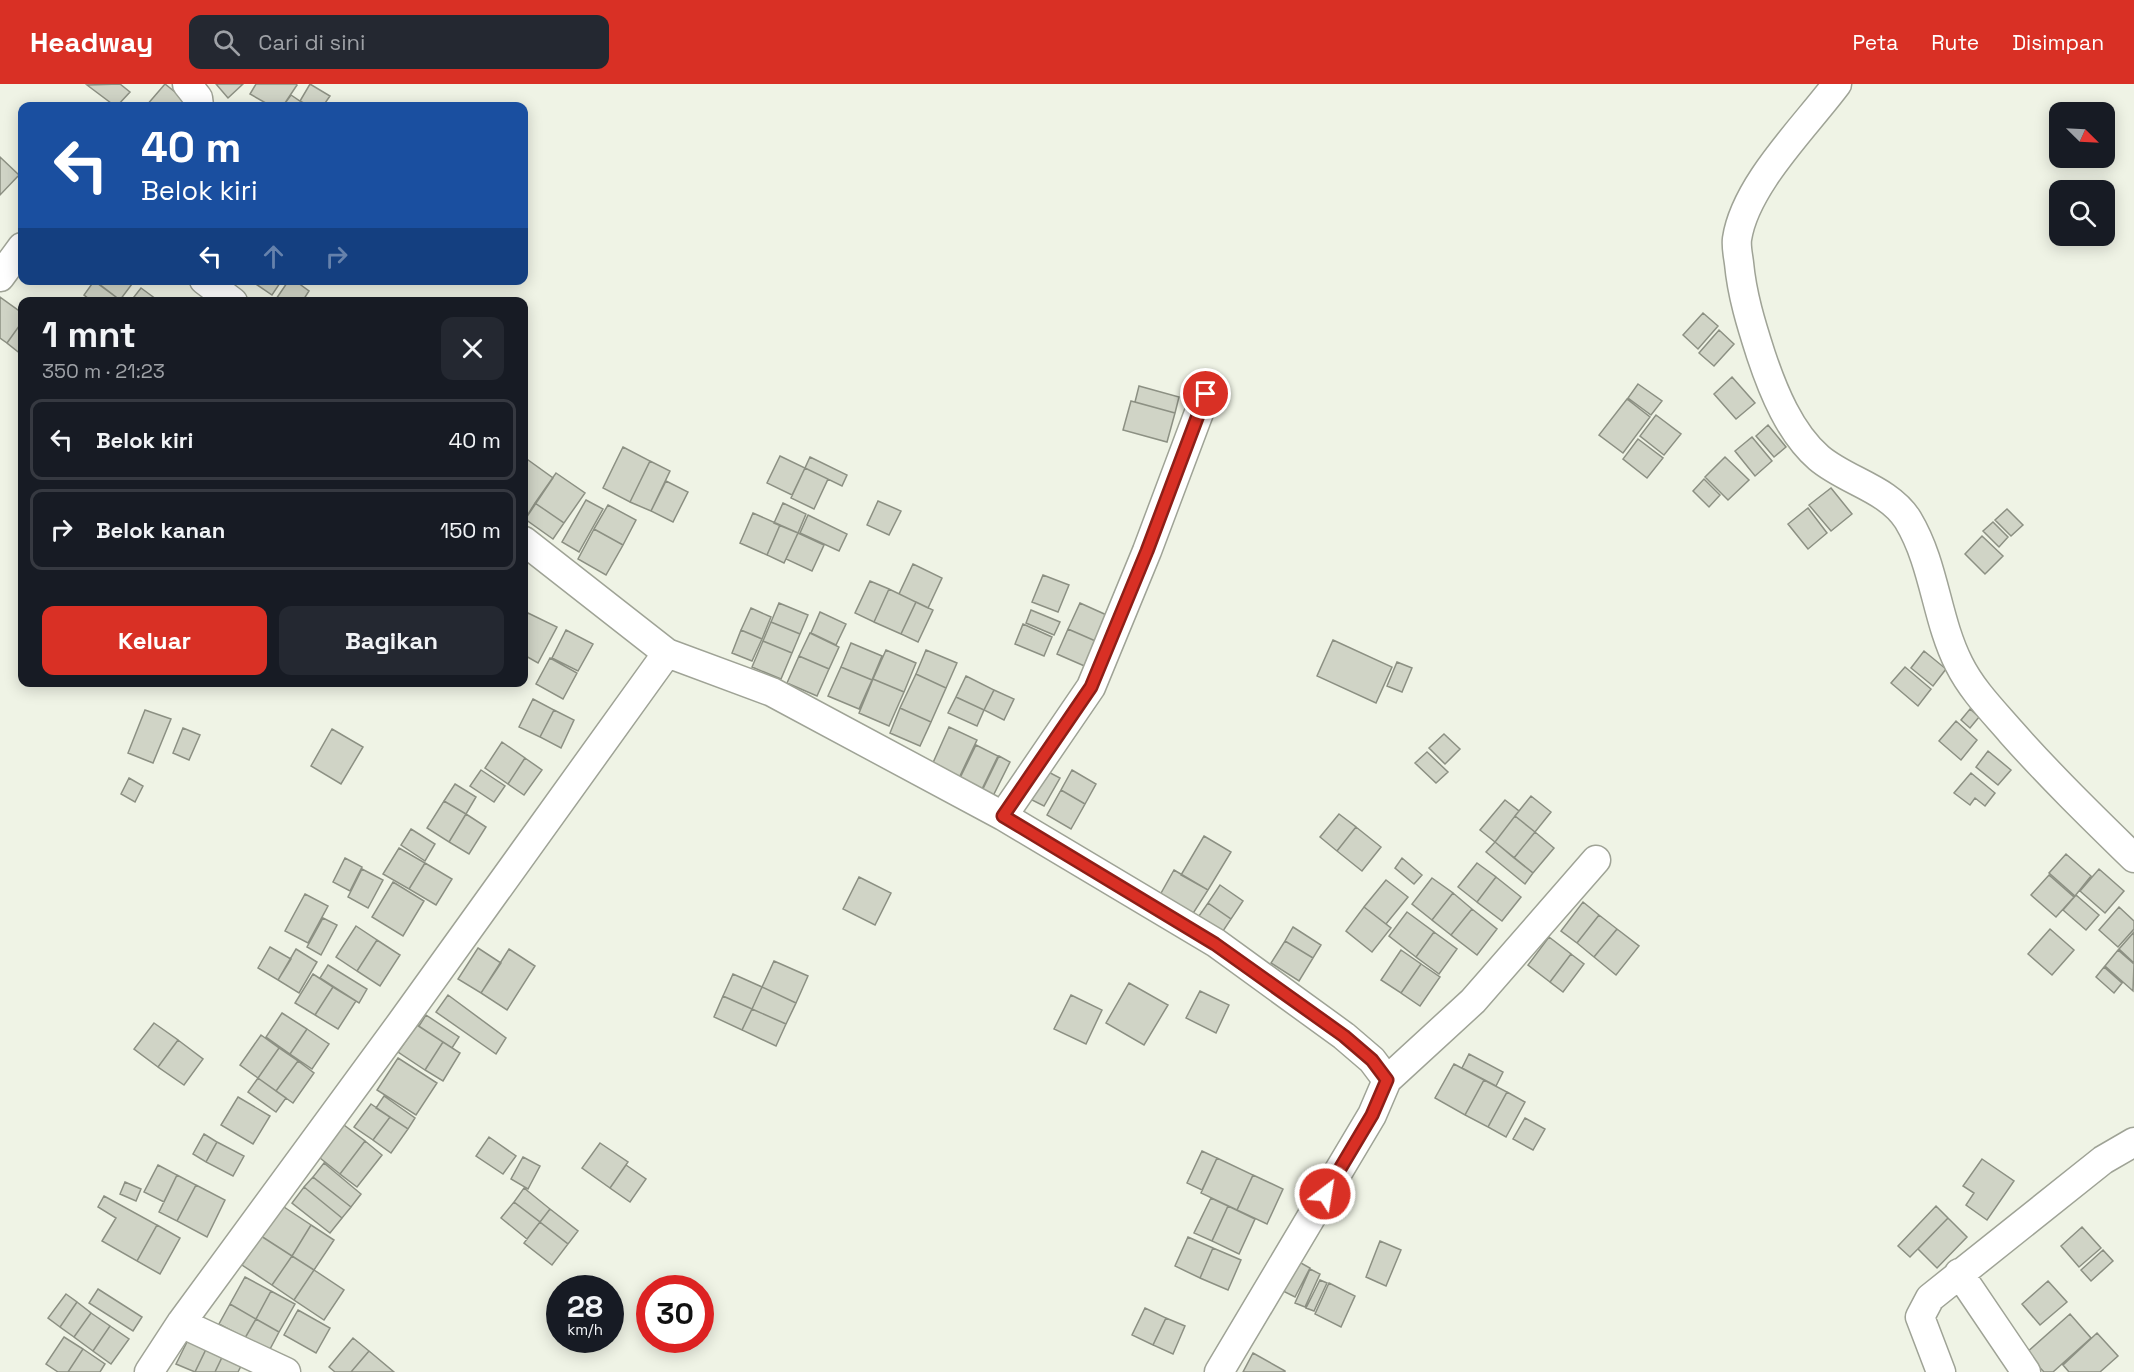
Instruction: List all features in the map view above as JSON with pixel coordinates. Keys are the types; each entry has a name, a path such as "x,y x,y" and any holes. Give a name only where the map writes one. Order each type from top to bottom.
{"street":[{"path":"187,84 198,102"},
{"path":"1837,84 1759,186 1739,228 1737,242 1740,283 1766,369 1783,408 1819,458 1895,504 1909,522 1921,545 1953,650 1970,684 2040,764 2134,858"},
{"path":"0,277 18,252"},
{"path":"211,285 226,297"},
{"path":"1003,816 1091,687 1147,551 1206,394"},
{"path":"528,544 667,653 772,692 1003,816 1215,944 1344,1036 1372,1060 1387,1080"},
{"path":"149,1372 181,1323 401,1023 667,653"},
{"path":"1219,1372 1372,1115 1387,1080 1473,1001 1596,860"},
{"path":"1941,1372 1920,1317 1930,1298 2103,1160 2134,1142"},
{"path":"1959,1274 2026,1372"},
{"path":"181,1323 286,1372"}],"building":[{"path":"120,84 130,92 121,102 110,102 87,85"},
{"path":"165,84 188,102 149,102"},
{"path":"216,84 243,84 228,98"},
{"path":"256,84 297,85 286,102 264,102 250,94"},
{"path":"310,84 330,96 326,102 300,101"},
{"path":"291,95 302,102 286,102"},
{"path":"0,157 18,176 0,195"},
{"path":"91,285 99,285 116,297 87,297 84,295"},
{"path":"100,285 131,285 122,297 116,297"},
{"path":"257,285 279,285 272,295"},
{"path":"286,285 301,285 309,291 305,297 277,297"},
{"path":"141,288 153,297 134,297"},
{"path":"0,297 18,310 18,328 7,343 0,338"},
{"path":"1703,313 1718,326 1698,349 1683,335"},
{"path":"18,328 18,352 7,343"},
{"path":"1719,330 1734,344 1714,366 1699,353"},
{"path":"1732,377 1755,403 1736,419 1714,394"},
{"path":"1638,384 1662,401 1651,415 1628,398"},
{"path":"1139,386 1179,397 1175,413 1135,402"},
{"path":"1627,399 1650,417 1623,453 1599,435"},
{"path":"1131,401 1175,413 1167,442 1123,430"},
{"path":"1656,415 1681,434 1664,455 1640,436"},
{"path":"1768,425 1786,447 1774,457 1756,436"},
{"path":"1752,437 1772,461 1755,476 1735,451"},
{"path":"1638,439 1663,458 1647,478 1623,459"},
{"path":"623,447 650,461 630,502 603,488"},
{"path":"780,456 805,468 792,495 767,483"},
{"path":"810,457 847,475 842,486 805,468"},
{"path":"1725,457 1749,480 1728,500 1705,477"},
{"path":"528,460 553,478 528,515"},
{"path":"650,461 670,471 651,511 630,502"},
{"path":"805,468 828,479 814,509 791,498"},
{"path":"556,473 585,493 564,523 535,503"},
{"path":"1704,479 1720,495 1709,507 1693,491"},
{"path":"666,481 688,492 673,522 651,511"},
{"path":"1831,488 1852,514 1831,531 1809,505"},
{"path":"586,500 603,509 579,552 562,542"},
{"path":"878,501 901,511 889,535 867,525"},
{"path":"535,503 564,523 553,539 528,521 528,514"},
{"path":"783,503 806,514 798,533 774,523"},
{"path":"608,505 636,520 623,545 594,529"},
{"path":"1808,508 1827,533 1808,549 1788,524"},
{"path":"2007,509 2023,525 2011,536 1995,520"},
{"path":"753,513 780,525 767,555 740,543"},
{"path":"808,515 847,534 839,551 800,533"},
{"path":"1993,522 2008,537 1999,547 1983,531"},
{"path":"780,525 798,533 784,563 767,555"},
{"path":"594,529 623,545 606,575 578,559"},
{"path":"798,533 824,545 812,571 786,559"},
{"path":"1982,536 2003,556 1985,574 1965,554"},
{"path":"913,564 942,578 928,608 899,594"},
{"path":"1043,575 1069,585 1058,612 1032,602"},
{"path":"870,581 889,589 874,622 855,613"},
{"path":"889,589 916,602 901,634 874,622"},
{"path":"916,602 933,610 918,642 901,634"},
{"path":"779,603 808,615 800,634 771,622"},
{"path":"1080,603 1111,617 1100,643 1068,629"},
{"path":"751,608 771,617 762,639 741,630"},
{"path":"1031,610 1060,622 1054,635 1026,623"},
{"path":"820,612 846,624 836,645 811,633"},
{"path":"528,613 557,627 538,663 528,657"},
{"path":"771,622 800,634 792,653 763,641"},
{"path":"1023,624 1052,637 1044,656 1015,644"},
{"path":"1068,629 1100,643 1089,668 1057,654"},
{"path":"566,630 593,644 578,671 552,658"},
{"path":"741,630 762,639 752,661 732,653"},
{"path":"810,633 839,647 829,669 799,656"},
{"path":"1333,640 1392,667 1376,703 1317,676"},
{"path":"763,641 792,653 781,679 752,667"},
{"path":"851,643 882,656 872,680 841,667"},
{"path":"886,650 916,663 904,692 873,679"},
{"path":"926,650 957,663 946,688 916,674"},
{"path":"1924,651 1946,669 1933,686 1911,668"},
{"path":"799,656 829,669 817,696 787,683"},
{"path":"550,658 577,673 563,699 536,684"},
{"path":"1397,662 1412,668 1402,692 1387,686"},
{"path":"841,667 872,680 859,709 828,696"},
{"path":"1905,667 1931,689 1918,706 1891,683"},
{"path":"916,674 946,688 931,722 900,708"},
{"path":"966,676 994,690 984,710 956,697"},
{"path":"873,679 904,692 889,726 859,713"},
{"path":"994,690 1014,699 1004,720 984,710"},
{"path":"956,697 984,710 977,726 948,713"},
{"path":"533,699 554,710 540,737 519,727"},
{"path":"900,708 931,722 920,746 890,733"},
{"path":"1970,709 1979,717 1970,728 1961,720"},
{"path":"145,710 171,719 153,763 128,753"},
{"path":"554,710 574,720 561,748 540,737"},
{"path":"1956,721 1977,740 1961,760 1939,741"},
{"path":"949,727 977,740 959,778 932,765"},
{"path":"183,728 200,735 189,760 173,753"},
{"path":"332,729 363,747 341,784 311,766"},
{"path":"1444,734 1460,749 1445,764 1429,748"},
{"path":"502,742 525,758 508,784 485,768"},
{"path":"976,745 998,756 982,789 960,778"},
{"path":"1988,751 2011,770 1998,785 1976,767"},
{"path":"1427,752 1448,772 1436,783 1415,763"},
{"path":"999,756 1010,762 989,804 978,799"},
{"path":"525,758 542,770 524,795 508,784"},
{"path":"1039,767 1060,778 1044,806 1024,796"},
{"path":"481,770 505,786 494,802 470,786"},
{"path":"1072,770 1096,784 1085,804 1061,790"},
{"path":"1971,773 1995,793 1985,806 1975,798 1970,805 1954,793"},
{"path":"129,778 143,786 135,802 121,794"},
{"path":"455,784 476,797 466,814 444,801"},
{"path":"1061,790 1085,804 1071,829 1047,815"},
{"path":"1531,796 1551,812 1535,832 1515,816"},
{"path":"1505,800 1519,811 1495,842 1480,830"},
{"path":"444,801 466,814 449,842 427,828"},
{"path":"466,814 486,827 469,854 449,842"},
{"path":"1339,814 1356,827 1337,851 1320,837"},
{"path":"1515,816 1535,832 1514,858 1495,842"},
{"path":"1356,827 1381,847 1362,871 1337,851"},
{"path":"411,829 435,844 425,861 401,845"},
{"path":"1535,832 1554,848 1533,873 1514,858"},
{"path":"1204,836 1231,852 1208,890 1181,875"},
{"path":"1495,842 1533,873 1525,884 1486,852"},
{"path":"399,848 425,863 409,889 383,874"},
{"path":"2066,854 2091,876 2075,896 2049,873"},
{"path":"345,858 362,867 350,891 333,882"},
{"path":"1402,858 1422,875 1414,884 1395,868"},
{"path":"425,863 452,879 436,905 409,889"},
{"path":"1477,863 1496,877 1477,902 1458,887"},
{"path":"362,869 383,880 368,908 348,897"},
{"path":"2099,869 2124,891 2105,913 2080,891"},
{"path":"1174,870 1208,890 1192,915 1160,895"},
{"path":"2049,875 2074,897 2056,917 2031,895"},
{"path":"859,877 891,893 875,925 843,909"},
{"path":"1496,877 1521,897 1502,921 1477,902"},
{"path":"1432,878 1453,893 1432,920 1412,904"},
{"path":"1386,880 1408,897 1386,924 1364,907"},
{"path":"393,882 424,901 403,936 372,917"},
{"path":"1220,885 1243,901 1231,919 1208,903"},
{"path":"1453,893 1472,909 1451,935 1432,920"},
{"path":"305,894 328,906 308,943 285,931"},
{"path":"2076,895 2099,915 2086,930 2063,910"},
{"path":"1583,902 1599,915 1577,943 1561,931"},
{"path":"1208,903 1231,919 1217,940 1194,923"},
{"path":"1364,907 1391,928 1372,952 1346,931"},
{"path":"2119,907 2134,921 2134,929 2118,947 2099,930"},
{"path":"1472,909 1497,929 1477,955 1451,935"},
{"path":"1407,912 1434,932 1416,957 1389,936"},
{"path":"1599,915 1617,929 1594,957 1577,943"},
{"path":"323,918 337,925 321,955 307,947"},
{"path":"356,926 377,940 357,971 336,957"},
{"path":"1293,927 1321,945 1313,958 1285,941"},
{"path":"1617,929 1639,946 1616,975 1594,957"},
{"path":"2050,929 2074,950 2052,975 2028,954"},
{"path":"1434,932 1457,949 1439,974 1416,957"},
{"path":"2134,932 2134,963 2119,949"},
{"path":"1549,937 1571,954 1550,982 1528,965"},
{"path":"377,940 400,955 380,986 357,971"},
{"path":"1285,941 1313,958 1299,981 1271,963"},
{"path":"270,947 291,959 278,980 258,968"},
{"path":"478,948 501,963 481,993 458,979"},
{"path":"296,949 317,962 299,993 278,980"},
{"path":"509,949 535,966 507,1010 481,993"},
{"path":"1401,950 1421,964 1401,993 1381,980"},
{"path":"2118,950 2134,964 2133,991 2105,966"},
{"path":"1571,954 1584,964 1563,992 1550,982"},
{"path":"774,961 808,976 796,1003 762,987"},
{"path":"1421,964 1440,977 1420,1006 1401,993"},
{"path":"328,965 367,989 359,1003 320,978"},
{"path":"2104,967 2122,983 2114,993 2096,977"},
{"path":"313,974 333,987 315,1015 295,1003"},
{"path":"733,974 762,987 752,1009 723,996"},
{"path":"1129,983 1168,1005 1144,1045 1106,1023"},
{"path":"333,987 356,1001 338,1029 315,1015"},
{"path":"762,987 796,1003 786,1024 752,1009"},
{"path":"1200,991 1229,1005 1216,1033 1186,1018"},
{"path":"448,995 506,1038 496,1054 436,1012"},
{"path":"1071,995 1102,1010 1086,1044 1054,1029"},
{"path":"723,996 752,1009 742,1030 714,1017"},
{"path":"752,1009 786,1024 776,1046 742,1030"},
{"path":"282,1013 307,1029 290,1054 266,1037"},
{"path":"426,1015 459,1037 452,1048 419,1026"},
{"path":"154,1023 178,1040 158,1067 134,1049"},
{"path":"417,1025 443,1042 425,1070 398,1052"},
{"path":"307,1029 329,1044 312,1069 290,1054"},
{"path":"261,1035 279,1048 258,1078 240,1065"},
{"path":"178,1040 203,1059 184,1085 158,1067"},
{"path":"443,1042 460,1053 443,1081 425,1070"},
{"path":"279,1048 298,1061 276,1091 258,1078"},
{"path":"1469,1054 1503,1072 1496,1086 1462,1068"},
{"path":"398,1058 437,1083 416,1115 377,1090"},
{"path":"298,1061 314,1073 293,1103 276,1091"},
{"path":"1454,1064 1484,1080 1465,1115 1435,1098"},
{"path":"258,1078 286,1098 276,1112 248,1092"},
{"path":"1484,1080 1507,1092 1488,1127 1465,1115"},
{"path":"1507,1092 1525,1102 1506,1137 1488,1127"},
{"path":"384,1096 415,1118 408,1129 376,1108"},
{"path":"238,1097 270,1116 253,1144 221,1125"},
{"path":"371,1104 390,1117 373,1140 354,1127"},
{"path":"390,1117 408,1129 391,1153 373,1140"},
{"path":"1525,1118 1545,1129 1533,1150 1513,1139"},
{"path":"340,1122 365,1141 340,1174 315,1154"},
{"path":"204,1134 217,1142 206,1162 193,1154"},
{"path":"489,1137 516,1156 503,1174 476,1156"},
{"path":"365,1141 382,1155 357,1187 340,1174"},
{"path":"217,1142 244,1156 233,1176 206,1162"},
{"path":"600,1143 628,1162 610,1188 582,1168"},
{"path":"1202,1151 1217,1158 1202,1190 1187,1183"},
{"path":"523,1157 540,1166 528,1189 511,1179"},
{"path":"1217,1158 1253,1175 1237,1210 1201,1193"},
{"path":"1982,1159 2014,1181 1987,1220 1966,1205 1974,1193 1963,1186"},
{"path":"324,1163 361,1194 351,1207 313,1177"},
{"path":"158,1165 177,1175 164,1202 144,1192"},
{"path":"626,1165 646,1179 630,1202 610,1188"},
{"path":"177,1175 196,1185 177,1221 159,1212"},
{"path":"1253,1175 1283,1189 1267,1224 1237,1210"},
{"path":"313,1177 351,1207 342,1218 304,1187"},
{"path":"125,1182 141,1189 136,1201 120,1194"},
{"path":"196,1185 225,1200 207,1237 177,1221"},
{"path":"304,1187 342,1218 330,1233 292,1203"},
{"path":"524,1188 550,1209 540,1222 514,1202"},
{"path":"104,1196 157,1225 137,1261 102,1241 116,1218 98,1207"},
{"path":"1211,1198 1228,1206 1212,1241 1194,1233"},
{"path":"514,1202 540,1222 527,1239 501,1218"},
{"path":"281,1205 311,1225 292,1256 261,1236"},
{"path":"1228,1206 1255,1219 1239,1254 1212,1241"},
{"path":"1936,1206 1948,1218 1910,1257 1898,1246"},
{"path":"550,1209 578,1231 568,1244 540,1222"},
{"path":"1948,1218 1967,1237 1937,1268 1918,1249"},
{"path":"540,1222 568,1244 552,1265 524,1243"},
{"path":"157,1225 180,1238 160,1274 137,1261"},
{"path":"311,1225 334,1240 314,1270 292,1256"},
{"path":"2082,1227 2101,1248 2079,1267 2061,1246"},
{"path":"261,1236 292,1256 272,1285 242,1265"},
{"path":"1188,1237 1213,1248 1200,1278 1175,1266"},
{"path":"1380,1241 1401,1250 1386,1286 1366,1277"},
{"path":"1213,1248 1241,1260 1228,1290 1200,1278"},
{"path":"2103,1250 2113,1261 2091,1281 2081,1270"},
{"path":"292,1256 314,1270 294,1300 272,1285"},
{"path":"1292,1258 1310,1268 1295,1297 1277,1288"},
{"path":"1310,1269 1320,1274 1305,1307 1295,1303"},
{"path":"314,1270 344,1290 324,1320 294,1300"},
{"path":"245,1277 271,1291 256,1319 230,1304"},
{"path":"1320,1280 1327,1283 1314,1311 1306,1308"},
{"path":"2048,1281 2067,1302 2040,1325 2022,1304"},
{"path":"1329,1283 1355,1296 1341,1327 1315,1314"},
{"path":"98,1289 142,1317 133,1331 89,1303"},
{"path":"271,1291 295,1304 279,1332 256,1319"},
{"path":"66,1294 77,1302 60,1327 48,1318"},
{"path":"77,1302 91,1313 74,1337 60,1327"},
{"path":"230,1304 256,1319 245,1338 219,1324"},
{"path":"1145,1308 1166,1318 1153,1345 1132,1335"},
{"path":"298,1310 330,1328 316,1353 284,1335"},
{"path":"91,1313 110,1326 93,1351 74,1337"},
{"path":"2070,1314 2091,1338 2053,1372 2044,1372 2026,1353"},
{"path":"1166,1318 1185,1326 1173,1354 1153,1345"},
{"path":"256,1319 279,1332 269,1351 245,1338"},
{"path":"110,1326 129,1339 111,1364 93,1351"},
{"path":"2097,1333 2118,1356 2100,1372 2069,1372 2063,1365"},
{"path":"191,1334 209,1343 195,1372 176,1364"},
{"path":"64,1337 83,1349 68,1372 58,1372 46,1364"},
{"path":"353,1338 369,1351 351,1372 335,1372 329,1367"},
{"path":"209,1343 225,1351 215,1372 195,1372"},
{"path":"83,1349 105,1364 100,1372 68,1372"},
{"path":"225,1351 244,1360 238,1372 215,1372"},
{"path":"369,1351 394,1372 351,1372"},
{"path":"1253,1353 1285,1371 1285,1372 1243,1372"}],"route":[{"path":"1206,394 1147,551 1091,687 1003,816 1215,944 1344,1036 1372,1060 1387,1080 1372,1115 1325,1194"}]}
